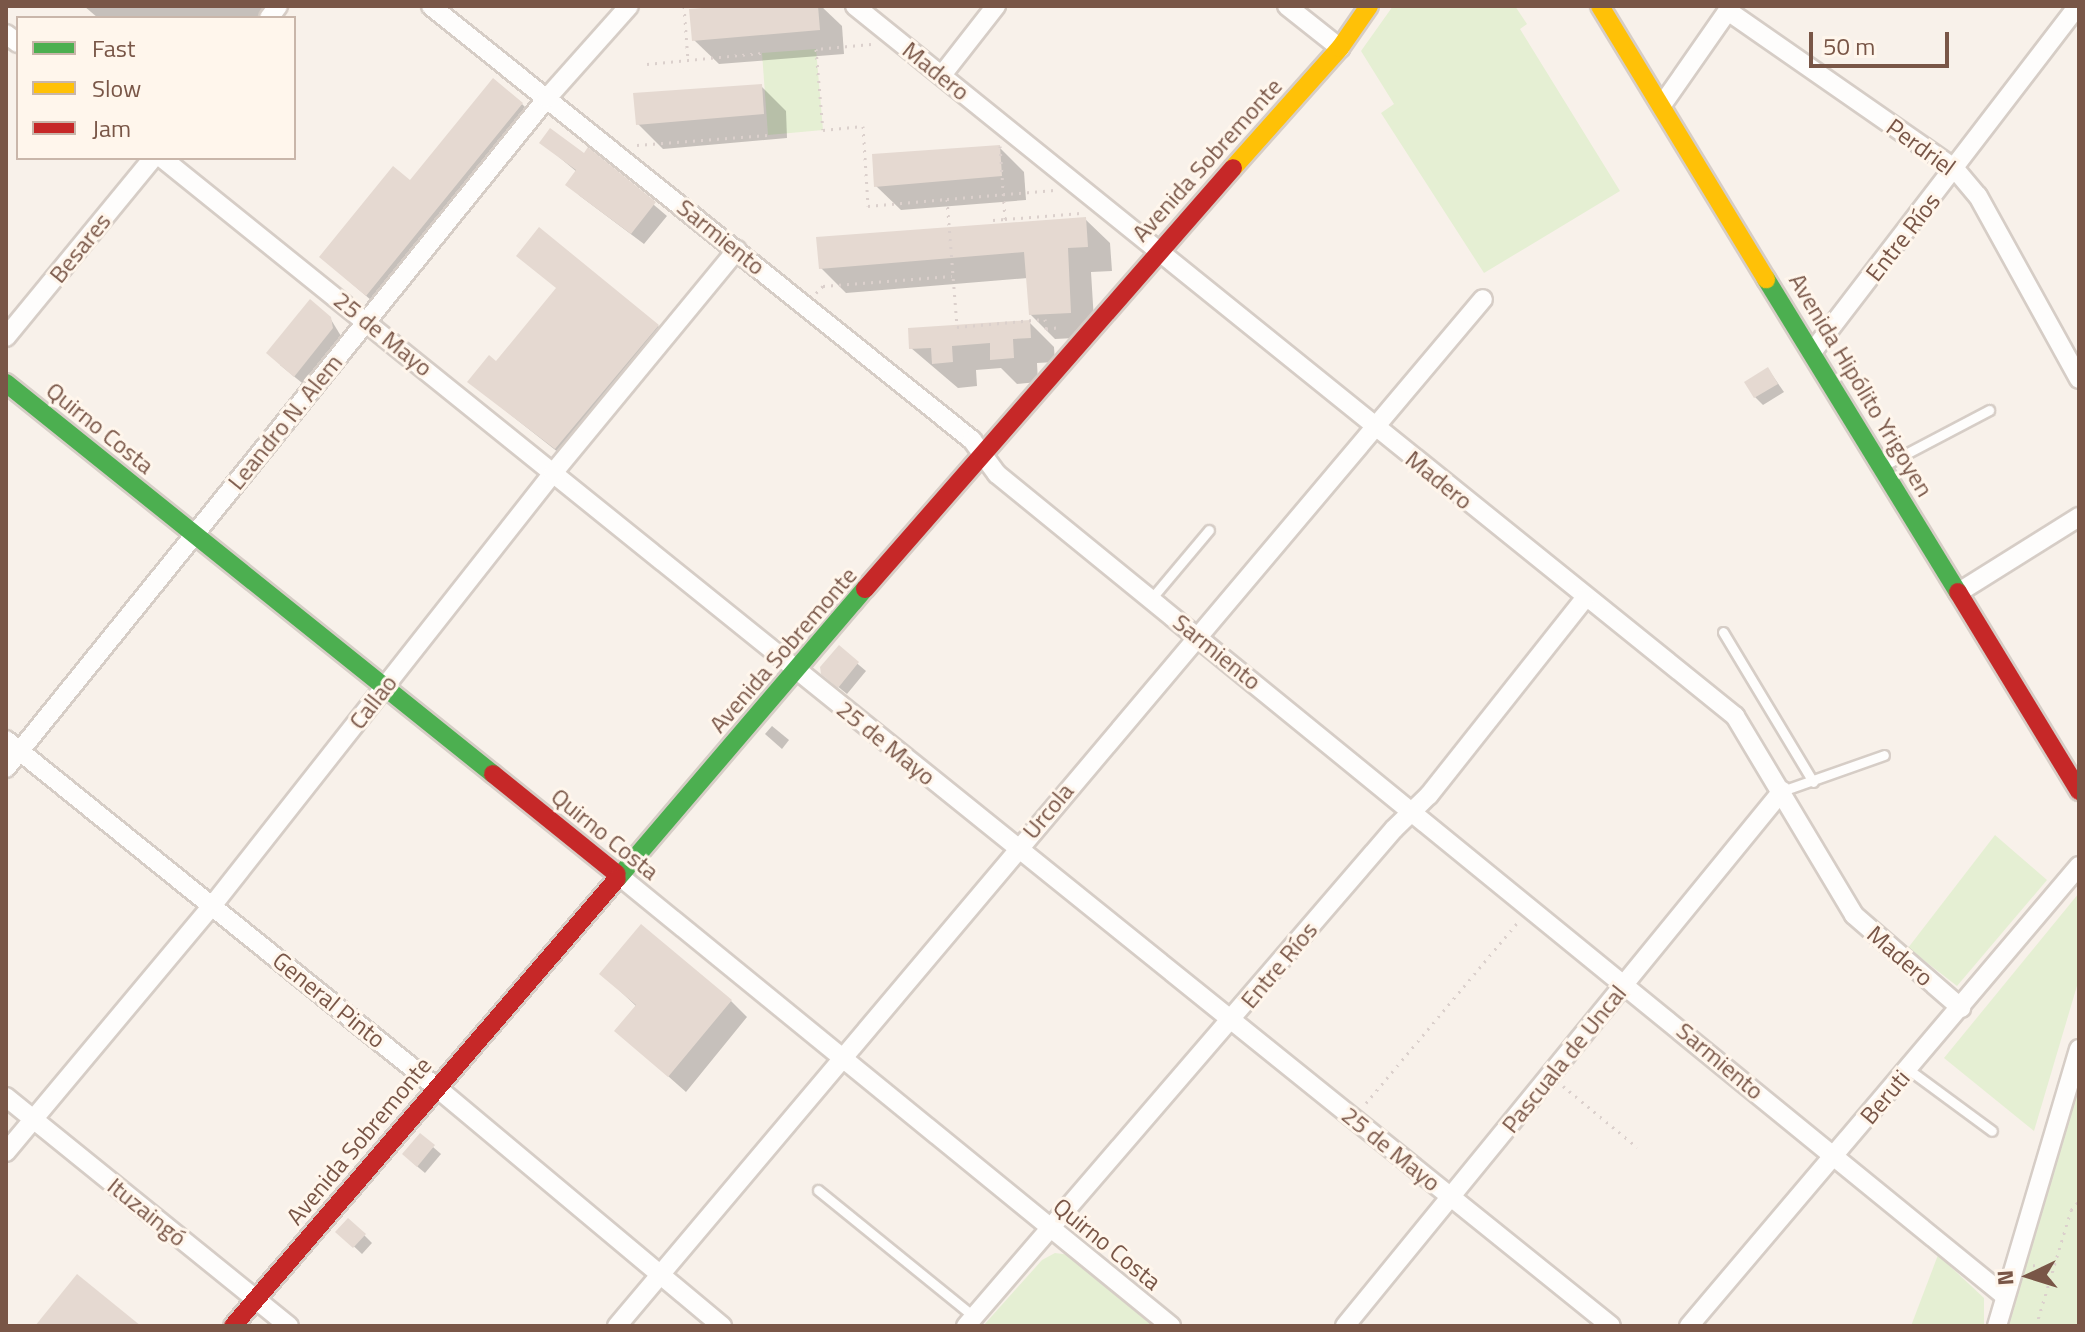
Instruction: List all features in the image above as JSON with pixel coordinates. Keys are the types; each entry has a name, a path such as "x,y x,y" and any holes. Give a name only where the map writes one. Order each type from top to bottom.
{"main road":[{"name":"Avenida Sobremonte","path":"233,1326 617,874 983,458 1095,322 1340,48 1369,6"},
{"name":"Avenida Hipólito Yrigoyen","path":"1600,6 2079,791"},
{"name":"Quirno Costa","path":"6,383 617,874"}],"street":[{"name":"Sarmiento","path":"431,6 972,440 983,458 1151,599 1627,983 2005,1296"},
{"name":"Leandro N. Alem","path":"6,768 13,746 194,535 547,98 629,6"},
{"name":"Madero","path":"855,6 1735,716 1854,915 1961,1008"},
{"path":"942,75 996,6"},
{"path":"1287,6 1340,48"},
{"name":"Entre Ríos","path":"1813,351 2078,6"},
{"path":"1662,105 1730,9"},
{"name":"Perdriel","path":"1730,9 1955,169 1978,196 2079,379"},
{"name":"Besares","path":"6,337 151,160"},
{"name":"25 de Mayo","path":"165,160 1611,1326"},
{"name":"Callao","path":"6,1152 212,906 553,473 737,250"},
{"name":"Urcola","path":"617,1326 1372,425 1483,299"},
{"path":"1959,592 2079,517"},
{"name":"Entre Ríos","path":"970,1321 1413,810 1585,598"},
{"name":"General Pinto","path":"13,746 436,1087 722,1326"},
{"name":"Pascuala de Uncal","path":"1345,1326 1782,791"},
{"name":"Beruti","path":"1689,1326 2079,866"},
{"name":"Quirno Costa","path":"617,874 1171,1326"},
{"path":"1997,1326 2079,1049"},
{"name":"Ituzaingó","path":"6,1097 289,1326"}],"lane":[{"path":"1883,466 1989,410"},
{"path":"1151,599 1209,530"},
{"path":"1723,632 1813,782"},
{"path":"1782,791 1884,755"},
{"path":"1908,1069 1992,1131"},
{"path":"818,1190 970,1321"}],"path":[{"path":"684,6 688,60"},
{"path":"900,42 816,49 823,130 863,126 868,206 1079,188"},
{"path":"647,64 762,53"},
{"path":"609,148 768,135"},
{"path":"1000,146 1005,219"},
{"path":"947,199 957,327 1045,319 1046,329 1095,322"},
{"path":"993,220 1107,211"},
{"path":"823,286 952,276"},
{"path":"1353,1118 1532,906"},
{"path":"1551,1076 1637,1147"},
{"path":"2036,1326 2071,1210 2079,1201"}],"green space":[{"path":"1393,6 1515,6 1527,24 1520,29 1620,191 1484,273 1381,113 1394,104 1361,51"},
{"path":"816,49 823,130 768,135 762,53"},
{"path":"1995,835 2047,880 1957,986 1908,948"},
{"path":"2079,893 2079,979 2034,1131 1944,1058"},
{"path":"2079,1082 2079,1326 2007,1326"},
{"path":"1055,1253 1071,1255 1156,1326 983,1326 1042,1260"},
{"path":"1938,1255 1984,1298 1984,1326 1911,1326"}],"building":[{"path":"818,6 820,30 692,41 689,9"},
{"path":"493,78 523,103 366,296 319,257 393,166 410,180"},
{"path":"762,84 764,114 636,125 633,93"},
{"path":"550,128 584,153 588,147 656,202 631,234 565,185 576,170 539,143"},
{"path":"1000,145 1002,176 874,187 872,154"},
{"path":"1086,217 1088,247 1068,248 1071,313 1029,315 1024,252 819,269 816,237"},
{"path":"539,227 659,325 555,449 467,382 489,355 496,361 556,288 516,256"},
{"path":"310,299 331,317 333,328 294,377 266,353"},
{"path":"1030,320 1031,338 1013,339 1014,358 990,360 990,343 952,346 953,362 932,364 931,348 909,349 908,328"},
{"path":"1768,367 1778,384 1754,398 1744,382"},
{"path":"839,645 859,662 838,688 821,674 820,667"},
{"path":"641,924 732,1000 668,1077 614,1031 636,1005 599,974"},
{"path":"420,1133 435,1145 417,1167 402,1154"},
{"path":"348,1218 366,1234 353,1248 335,1232"},
{"path":"77,1274 141,1326 35,1326"}],"traffic: fast":[{"path":"1766,279 1958,592"},
{"path":"6,383 493,774"},
{"path":"617,879 865,589"}],"traffic: slow":[{"path":"1233,168 1340,48 1369,6"},
{"path":"1600,6 1766,279"}],"traffic: jam":[{"path":"865,589 1233,168"},
{"path":"1958,592 2079,791"},
{"path":"493,774 617,874"},
{"path":"233,1326 617,879"}]}
